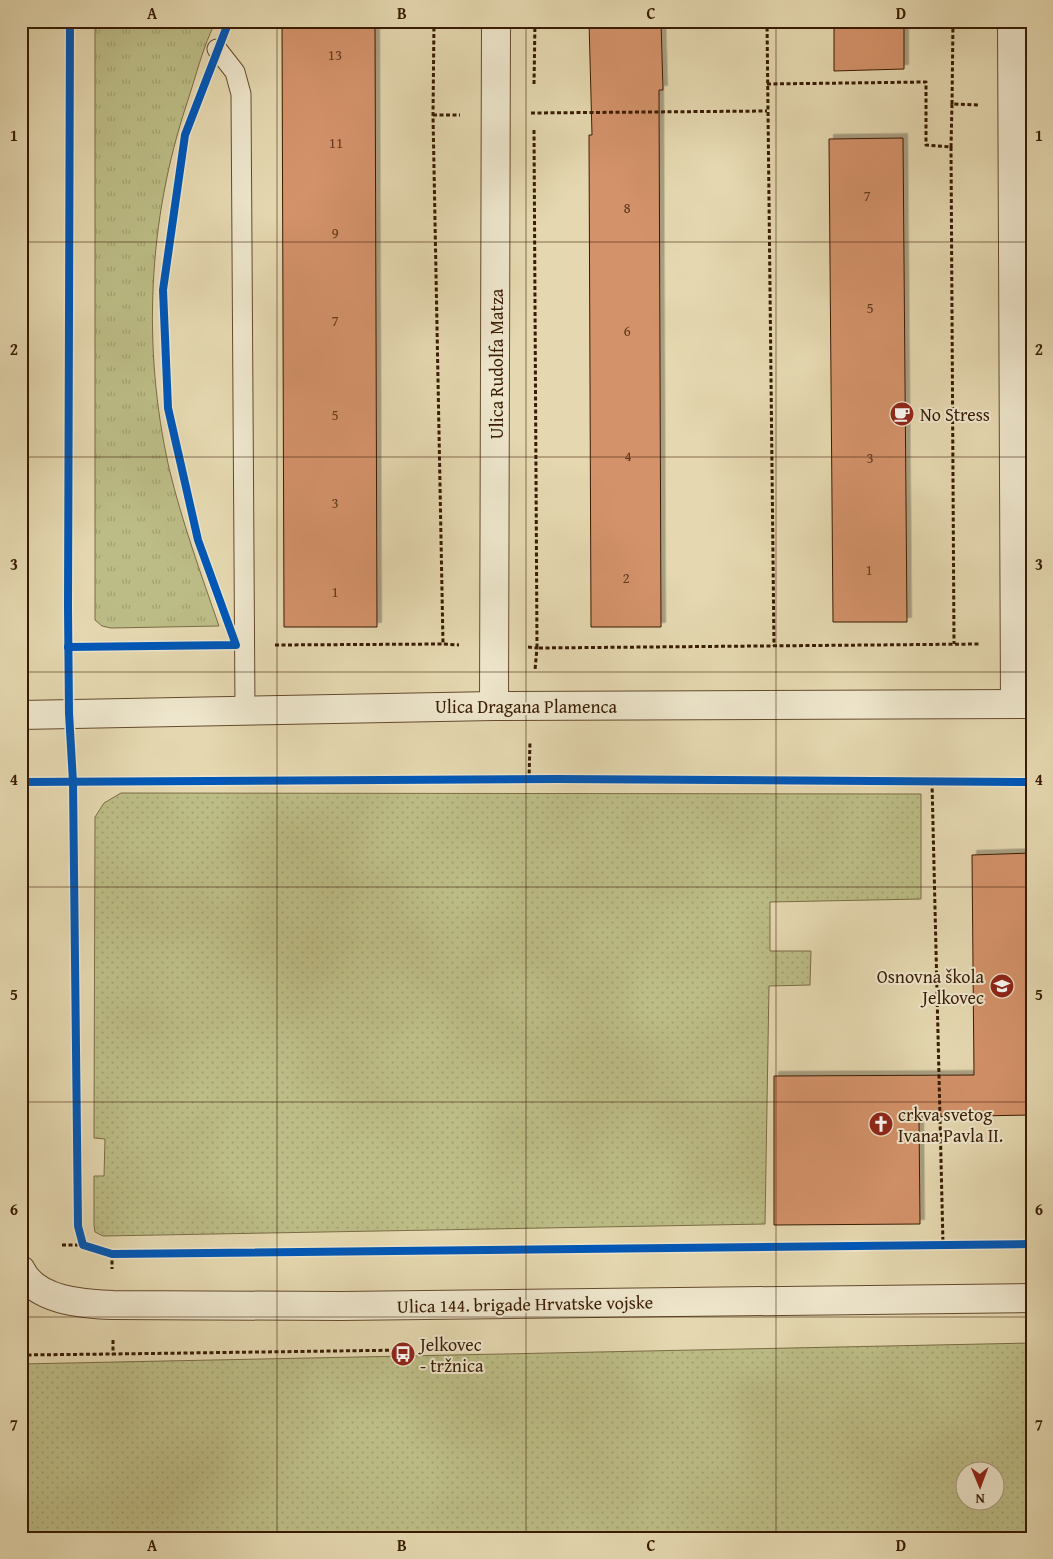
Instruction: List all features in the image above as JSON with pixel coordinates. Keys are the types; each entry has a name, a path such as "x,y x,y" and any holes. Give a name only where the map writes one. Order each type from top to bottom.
{"street":[{"name":"Ulica Rudolfa Matza","path":"494,706 496,21"},
{"path":"1012,21 1023,704"},
{"name":"Ulica Dragana Plamenca","path":"21,714 494,706 1023,704"},
{"name":"Ulica 144. brigade Hrvatske vojske","path":"23,1274 49,1294 76,1303 113,1305 340,1306 1032,1298"}],"lane":[{"path":"217,49 235,72 241,94 245,710"}],"path":[{"path":"434,21 433,115 443,644"},
{"path":"534,85 535,21"},
{"path":"767,21 774,646"},
{"path":"953,21 951,148 954,644"},
{"path":"767,84 926,82 926,145 951,148"},
{"path":"534,104 537,648 534,676"},
{"path":"952,104 979,105"},
{"path":"525,113 767,111"},
{"path":"433,115 468,115"},
{"path":"518,646 537,648 988,644"},
{"path":"244,645 461,645"},
{"path":"529,780 530,736"},
{"path":"932,782 943,1244"},
{"path":"62,1245 83,1245"},
{"path":"21,1355 113,1354"}],"green space":[{"path":"95,21 216,21 203,51 187,103 174,147 164,192 153,284 153,330 160,422 169,468 186,528 219,626 111,628 102,626 95,620"},
{"path":"121,793 921,794 921,899 770,902 770,951 811,951 810,985 769,986 765,1224 103,1236 95,1232 94,1225 94,1176 104,1176 105,1139 94,1138 95,817 104,803"},
{"path":"1032,1343 1032,1538 21,1538 21,1364"}],"building":[{"path":"282,21 375,21 377,627 284,627"},
{"path":"589,21 661,21 663,90 659,90 661,627 591,627 589,135 592,135"},
{"path":"834,21 904,21 904,69 834,71"},
{"path":"903,138 907,622 833,622 829,139"},
{"path":"1032,853 1032,1115 919,1117 920,1224 774,1225 774,1076 974,1075 972,855"}],"cycle path":[{"path":"70,21 69,713 73,782 78,1226 83,1245 112,1254 1032,1244"},
{"path":"68,647 236,645 198,540 168,408 163,290 185,135 229,21"},
{"path":"21,782 557,779 1032,782"}],"place":[{"name":"No Stress","path":"902,414"},
{"name":"Osnovna škola Jelkovec","path":"1002,986"},
{"name":"crkva svetog Ivana Pavla II.","path":"881,1124"},
{"name":"Jelkovec - tržnica","path":"403,1354"}]}
